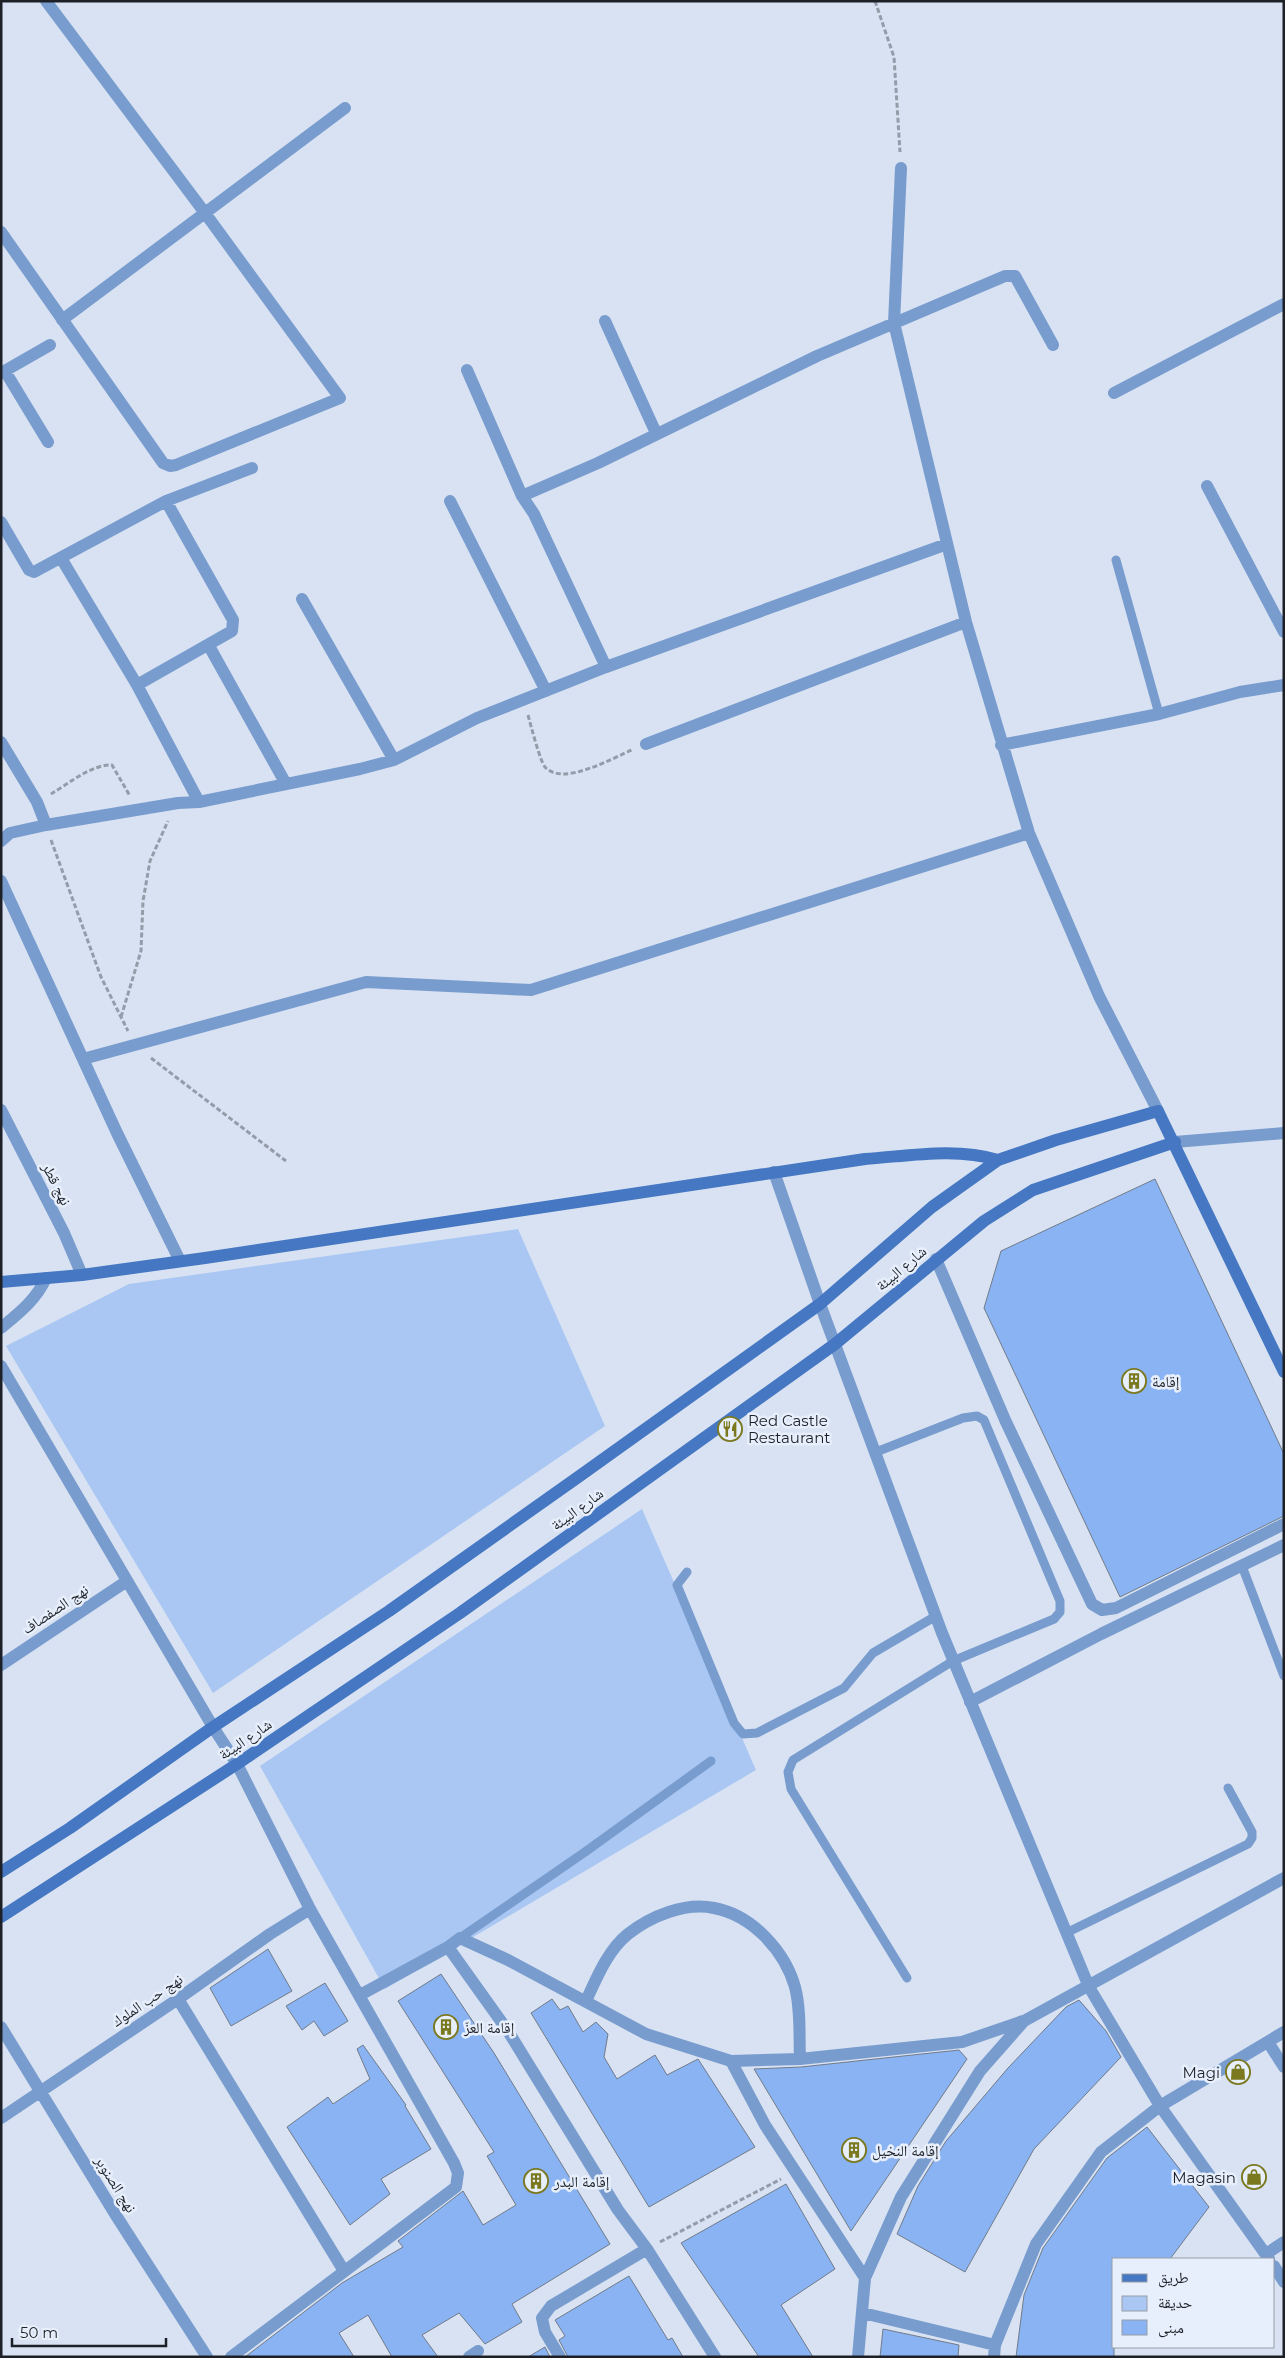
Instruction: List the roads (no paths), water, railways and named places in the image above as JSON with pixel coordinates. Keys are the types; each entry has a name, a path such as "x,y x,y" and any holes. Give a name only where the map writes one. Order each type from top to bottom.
{"street":[{"path":"1,232 163,463 170,466 340,398 205,213 46,1"},
{"path":"62,320 345,108"},
{"path":"901,168 894,323 966,622 1001,745 1029,833 1099,996 1175,1142 1284,1372"},
{"path":"522,496 598,463 817,356 1006,276 1015,276 1052,345"},
{"path":"1114,393 1284,304"},
{"path":"605,321 656,433"},
{"path":"48,442 3,372 50,345"},
{"path":"467,370 522,496 534,514 606,667"},
{"path":"1,522 31,571 38,571 166,501 252,468"},
{"path":"1207,486 1284,632"},
{"path":"137,686 209,646 232,631 234,626 233,620 166,501"},
{"path":"450,501 546,691"},
{"path":"1,841 10,834 46,825 178,803 199,802 394,760 477,718 606,667 947,544"},
{"path":"61,558 137,686 199,802"},
{"path":"302,599 394,760"},
{"path":"646,744 966,622"},
{"path":"209,646 286,784"},
{"path":"1001,745 1159,714 1240,692 1284,684"},
{"path":"1,742 37,802 46,825"},
{"path":"83,1059 366,982 531,990 1029,833"},
{"path":"1,881 83,1059 180,1261"},
{"name":"نهج قطر","path":"1,1110 64,1233 82,1275"},
{"name":"شارع البيئة","path":"1,1872 70,1828 213,1727 389,1611 820,1304 932,1207 998,1160 1056,1140 1158,1111"},
{"path":"1175,1142 1284,1133"},
{"name":"شارع البيئة","path":"1,1917 237,1764 460,1613 835,1344 984,1221 1033,1190 1175,1142"},
{"path":"1,1282 82,1275 865,1159 941,1153 964,1154 998,1160"},
{"path":"774,1172 820,1304 953,1661 1089,1986 1160,2106 1267,2256 1284,2242"},
{"path":"936,1259 1006,1422 1092,1604 1102,1610 1116,1608 1284,1524"},
{"path":"1,1328 28,1306 40,1291 46,1278"},
{"path":"1,1366 213,1727 237,1764 310,1909 454,2163 458,2174 456,2188 231,2357"},
{"path":"970,1702 1101,1634 1284,1545"},
{"name":"نهج الصفصاف","path":"3,1661 128,1581"},
{"path":"360,1996 448,1947 460,1938 586,2000 646,2034 730,2061 800,2059 962,2042 1024,2020 1284,1878"},
{"path":"586,2000 603,1964 627,1934 651,1919 680,1909 714,1908 742,1919 770,1940 784,1962 794,1986 798,2011 800,2059"},
{"name":"نهج حب الملوك","path":"1,2118 178,1999 270,1934 310,1909"},
{"path":"448,1947 508,2031 618,2210 647,2249 715,2357"},
{"path":"178,1999 344,2271"},
{"path":"858,2357 865,2278 901,2197 980,2071 1024,2020"},
{"name":"نهج الصنوبر","path":"1,2027 40,2093 207,2357"},
{"path":"863,2314 995,2351 1036,2244 1101,2152 1160,2106 1284,2032"},
{"path":"1268,2042 1284,2067"},
{"path":"730,2061 765,2125 794,2172 865,2278"},
{"path":"560,2357 545,2332 542,2318 551,2306 647,2249"},
{"path":"1275,2268 1284,2282"}],"lane":[{"path":"1116,560 1159,714"},
{"path":"876,1452 963,1418 977,1416 984,1420 1060,1601 1060,1612 1054,1619 953,1661 793,1760 788,1772 791,1789 907,1978"},
{"path":"1242,1566 1284,1676"},
{"path":"687,1572 678,1585 734,1723 743,1734 757,1734 844,1688 873,1653 936,1616"},
{"path":"460,1938 585,1852 711,1760"},
{"path":"1066,1932 1248,1844 1252,1838 1252,1832 1228,1788"}],"place":[{"name":"إقامة","path":"1134,1381"},
{"name":"Red Castle Restaurant","path":"730,1429"},
{"name":"إقامة العزّ","path":"446,2027"},
{"name":"Magi","path":"1238,2072"},
{"name":"إقامة النخيل","path":"854,2150"},
{"name":"Magasin","path":"1254,2177"},
{"name":"إقامة البدر","path":"536,2181"}]}
